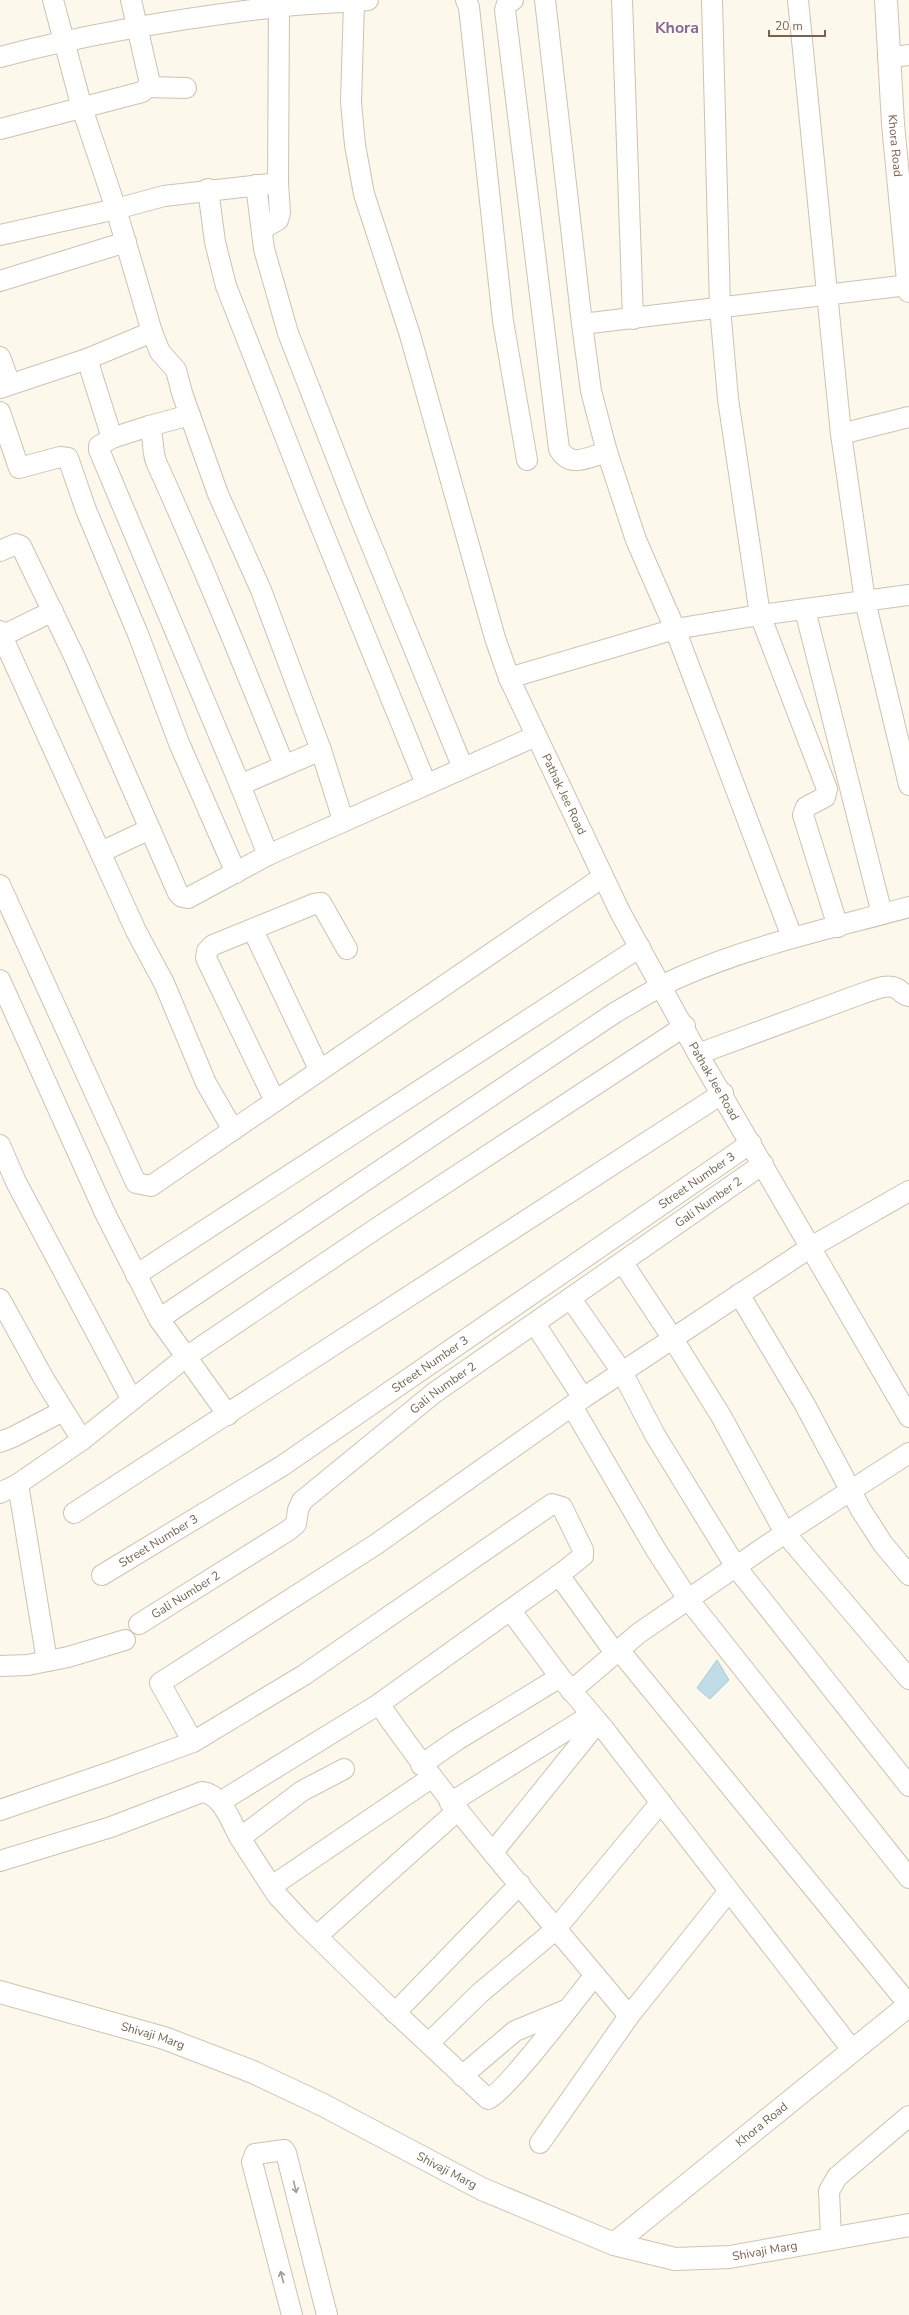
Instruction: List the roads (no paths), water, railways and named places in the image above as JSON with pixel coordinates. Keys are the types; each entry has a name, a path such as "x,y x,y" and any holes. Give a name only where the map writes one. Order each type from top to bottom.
{"main road":[{"name":"Khora Road","path":"886,0 899,56 909,287"},
{"name":"Shivaji Marg","path":"0,1992 164,2038 253,2072 323,2105 482,2189 614,2244 675,2259 703,2259 730,2257 909,2225"},
{"name":"Khora Road","path":"614,2244 909,2005"}],"street":[{"path":"53,0 82,108 116,209 152,332 160,352 176,370 218,494 261,590 321,750 343,820"},
{"path":"131,0 148,79 148,87"},
{"path":"466,0 469,7 503,321 527,460"},
{"path":"513,0 507,4 505,10 559,449 564,457 574,461 606,452"},
{"path":"545,0 591,391 606,452 636,540 675,629 792,937"},
{"path":"622,0 633,319"},
{"path":"712,0 720,308 728,399 760,615 827,789 825,796 806,806 803,815 838,927"},
{"path":"798,0 826,296 841,434 865,601 909,785"},
{"path":"0,56 64,40 136,26 279,6 361,1"},
{"name":"Pathak Jee Road","path":"361,1 351,102 355,145 364,194 410,335 495,638 509,678 603,877 640,947 685,1026 698,1054 723,1093 810,1247 909,1417"},
{"path":"262,229 278,220 280,213 278,183 279,6"},
{"path":"0,129 142,92 148,87 186,88"},
{"path":"0,235 116,209 164,196 208,189 278,183"},
{"path":"256,185 264,249 288,333 359,515 463,768"},
{"path":"208,189 215,242 226,286 310,500 426,784"},
{"path":"0,281 126,242"},
{"path":"582,324 909,287"},
{"path":"0,357 5,386 87,359 152,332"},
{"path":"87,359 112,438"},
{"path":"0,412 20,468 60,458 68,458 89,517 138,634 176,736 236,873"},
{"path":"190,415 112,438 99,446 99,450 268,855"},
{"path":"841,434 909,417"},
{"path":"149,426 154,437 155,459 179,511 284,765"},
{"path":"0,551 16,544 21,546 53,611 150,829 182,897 196,895 268,855 343,820 536,736"},
{"path":"509,678 675,629 760,615 909,595"},
{"path":"805,610 882,914"},
{"path":"53,611 1,634 145,950 164,983 206,1083 233,1130"},
{"path":"240,785 321,750"},
{"path":"101,852 150,829"},
{"path":"0,885 136,1183 151,1186 319,1069 603,877"},
{"path":"275,1101 206,958 207,951 213,945 314,904 321,903 346,949"},
{"path":"159,1319 616,1012 662,986 695,970 792,937 838,927 909,907"},
{"path":"253,930 319,1069"},
{"path":"136,1274 640,947"},
{"path":"0,980 105,1213 159,1319 228,1415"},
{"path":"698,1054 882,988 893,987 909,996"},
{"path":"0,1492 18,1484 82,1440 186,1357 377,1228 685,1026"},
{"path":"74,1512 228,1415 723,1093"},
{"name":"Street Number 3","path":"102,1576 282,1466 751,1143"},
{"path":"0,1145 16,1182 46,1241 132,1400"},
{"name":"Gali Number 2","path":"139,1624 289,1530 296,1524 298,1510 302,1501 434,1393 571,1300 763,1164"},
{"path":"193,1742 160,1683 375,1545 578,1402 810,1247 909,1191"},
{"path":"622,1263 673,1339 720,1416 786,1533 909,1679"},
{"path":"739,1294 804,1403 851,1490 883,1544 909,1575"},
{"path":"0,1299 63,1411 82,1440"},
{"path":"571,1300 622,1372 655,1435 736,1566 909,1786"},
{"path":"535,1324 656,1550 688,1599 909,1878"},
{"path":"0,1442 14,1437 63,1411"},
{"path":"272,1886 426,1771 456,1740 565,1684 617,1651 638,1633 736,1566 909,1453"},
{"path":"18,1484 48,1661"},
{"path":"0,1810 112,1772 193,1742 304,1675 552,1504 562,1507 583,1550 583,1556 577,1562 379,1704 220,1802"},
{"path":"559,1575 617,1651 909,2005"},
{"path":"511,1610 565,1684 661,1802 853,2051"},
{"path":"0,1664 28,1665 89,1652 125,1640"},
{"path":"379,1704 426,1771 454,1807 494,1852 555,1930 629,2016"},
{"path":"317,1936 454,1807 594,1718"},
{"path":"494,1852 594,1718"},
{"path":"240,1838 302,1791 344,1769"},
{"path":"0,1861 111,1827 202,1792 212,1796 220,1802 240,1838 277,1895 395,2013 483,2097 488,2099 493,2097 595,1975"},
{"path":"428,2043 480,1993 555,1930 661,1802"},
{"path":"395,2013 520,1884"},
{"path":"540,2143 629,2016 729,1891"},
{"path":"462,2076 514,2031 566,2010"},
{"path":"831,2238 829,2191 832,2184 837,2177 909,2116"},
{"path":"292,2315 252,2162 254,2154 284,2150 286,2153 327,2315"}],"water":[{"path":"717,1660 729,1680 710,1699 697,1688"}],"district":[{"name":"Khora","path":"677,28"}]}
